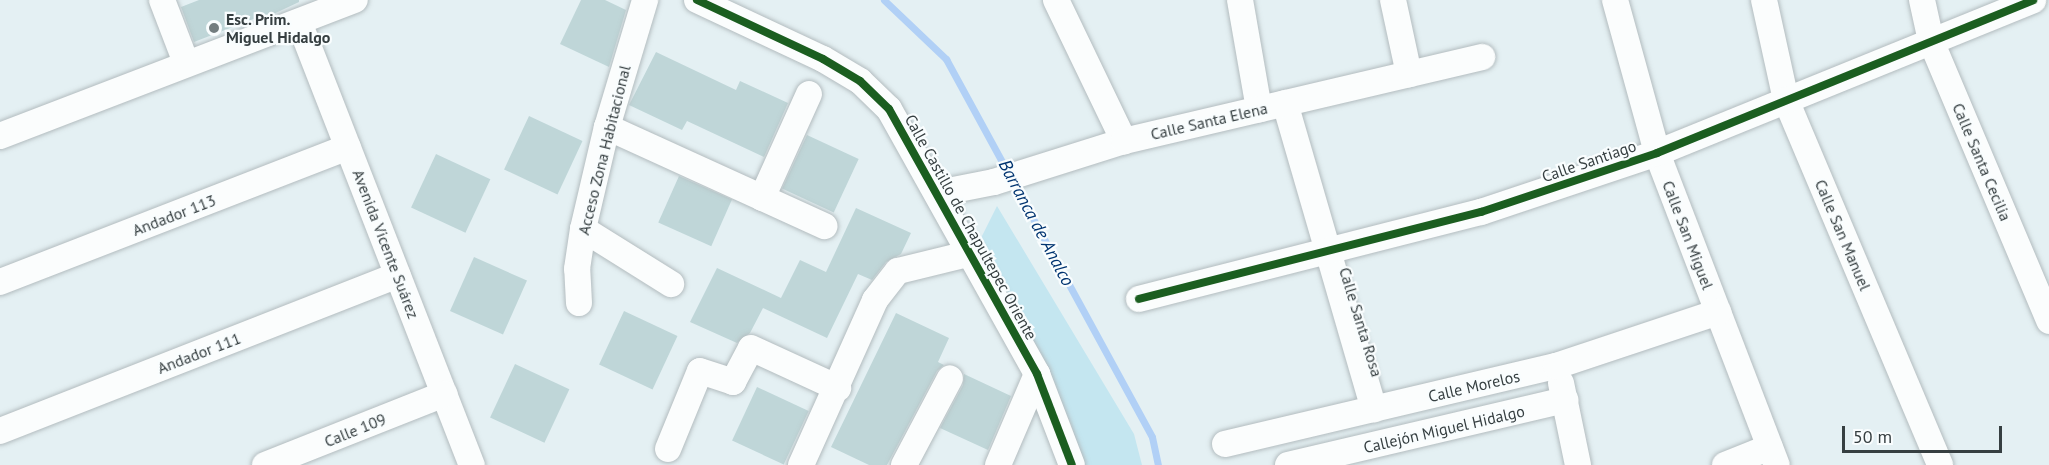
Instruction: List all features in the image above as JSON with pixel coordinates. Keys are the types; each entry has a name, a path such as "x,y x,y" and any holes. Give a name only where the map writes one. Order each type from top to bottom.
{"street":[{"path":"162,0 186,63"},
{"path":"0,136 355,0"},
{"name":"Acceso Zona Habitacional","path":"579,303 577,269 583,229 607,127 645,0"},
{"name":"Calle Castillo de Chapultepec Oriente","path":"697,0 860,81 889,109 972,253 1037,374 1072,465"},
{"path":"1056,0 1124,141"},
{"path":"1240,0 1259,109"},
{"path":"1393,0 1409,74"},
{"name":"Calle San Miguel","path":"1615,0 1657,153 1774,456"},
{"name":"Calle San Manuel","path":"1764,0 1786,100 1940,465"},
{"name":"Calle Santa Cecilia","path":"1922,0 1931,41 2049,321"},
{"name":"Calle Santiago","path":"1138,299 1481,212 1657,153 2033,0"},
{"name":"Avenida Vicente Suárez","path":"299,22 472,465"},
{"name":"Calle Santa Elena","path":"938,193 994,182 1124,141 1482,57"},
{"path":"762,198 809,94"},
{"name":"Calle Santa Rosa","path":"1285,103 1326,253 1374,409"},
{"path":"607,127 824,226"},
{"name":"Andador 113","path":"0,282 348,147"},
{"path":"583,229 671,284"},
{"path":"801,465 838,388 875,300 898,271 972,253"},
{"name":"Andador 111","path":"0,431 398,275"},
{"name":"Calle Morelos","path":"1225,444 1556,366 1718,312"},
{"path":"668,449 700,371 733,382 752,348 838,388"},
{"path":"1556,366 1578,465"},
{"path":"998,465 1037,374"},
{"path":"904,465 950,378"},
{"name":"Calle 109","path":"265,465 444,394"},
{"name":"Callejón Miguel Hidalgo","path":"1288,465 1565,400"},
{"path":"1725,465 1774,456"}],"shaded area":[{"path":"997,206 1134,434 1142,465 1082,465 1071,424 1015,322 981,238"}],"building":[{"path":"199,0 299,0 299,2 263,19 261,16 194,42 181,7"},
{"path":"581,0 605,0 626,10 609,67 560,44"},
{"path":"656,52 736,90 740,81 788,103 764,157 687,121 682,130 629,105"},
{"path":"529,116 582,141 558,194 504,169"},
{"path":"807,135 859,159 834,213 782,188"},
{"path":"436,154 490,179 465,233 411,207"},
{"path":"679,176 732,200 711,246 658,223"},
{"path":"856,208 911,233 901,254 886,262 872,280 858,274 827,338 763,308 750,333 737,343 690,322 717,268 781,298 800,260 826,272"},
{"path":"474,257 527,281 503,334 450,311"},
{"path":"624,311 677,336 653,389 599,364"},
{"path":"896,313 949,338 938,362 944,365 937,371 887,465 869,465 831,447"},
{"path":"515,364 569,389 544,443 490,417"},
{"path":"964,374 1011,396 988,450 940,428 963,385"},
{"path":"757,387 809,411 784,465 732,440"}],"waterway":[{"name":"Barranca de Analco","path":"884,0 946,59 1152,437 1158,465"}],"cycle path":[{"path":"697,0 823,59 860,81 889,109 1037,374 1072,465"},
{"path":"1139,299 1481,212 1657,153 2033,0"}],"place":[{"name":"Esc. Prim. Miguel Hidalgo","path":"214,28"}]}
